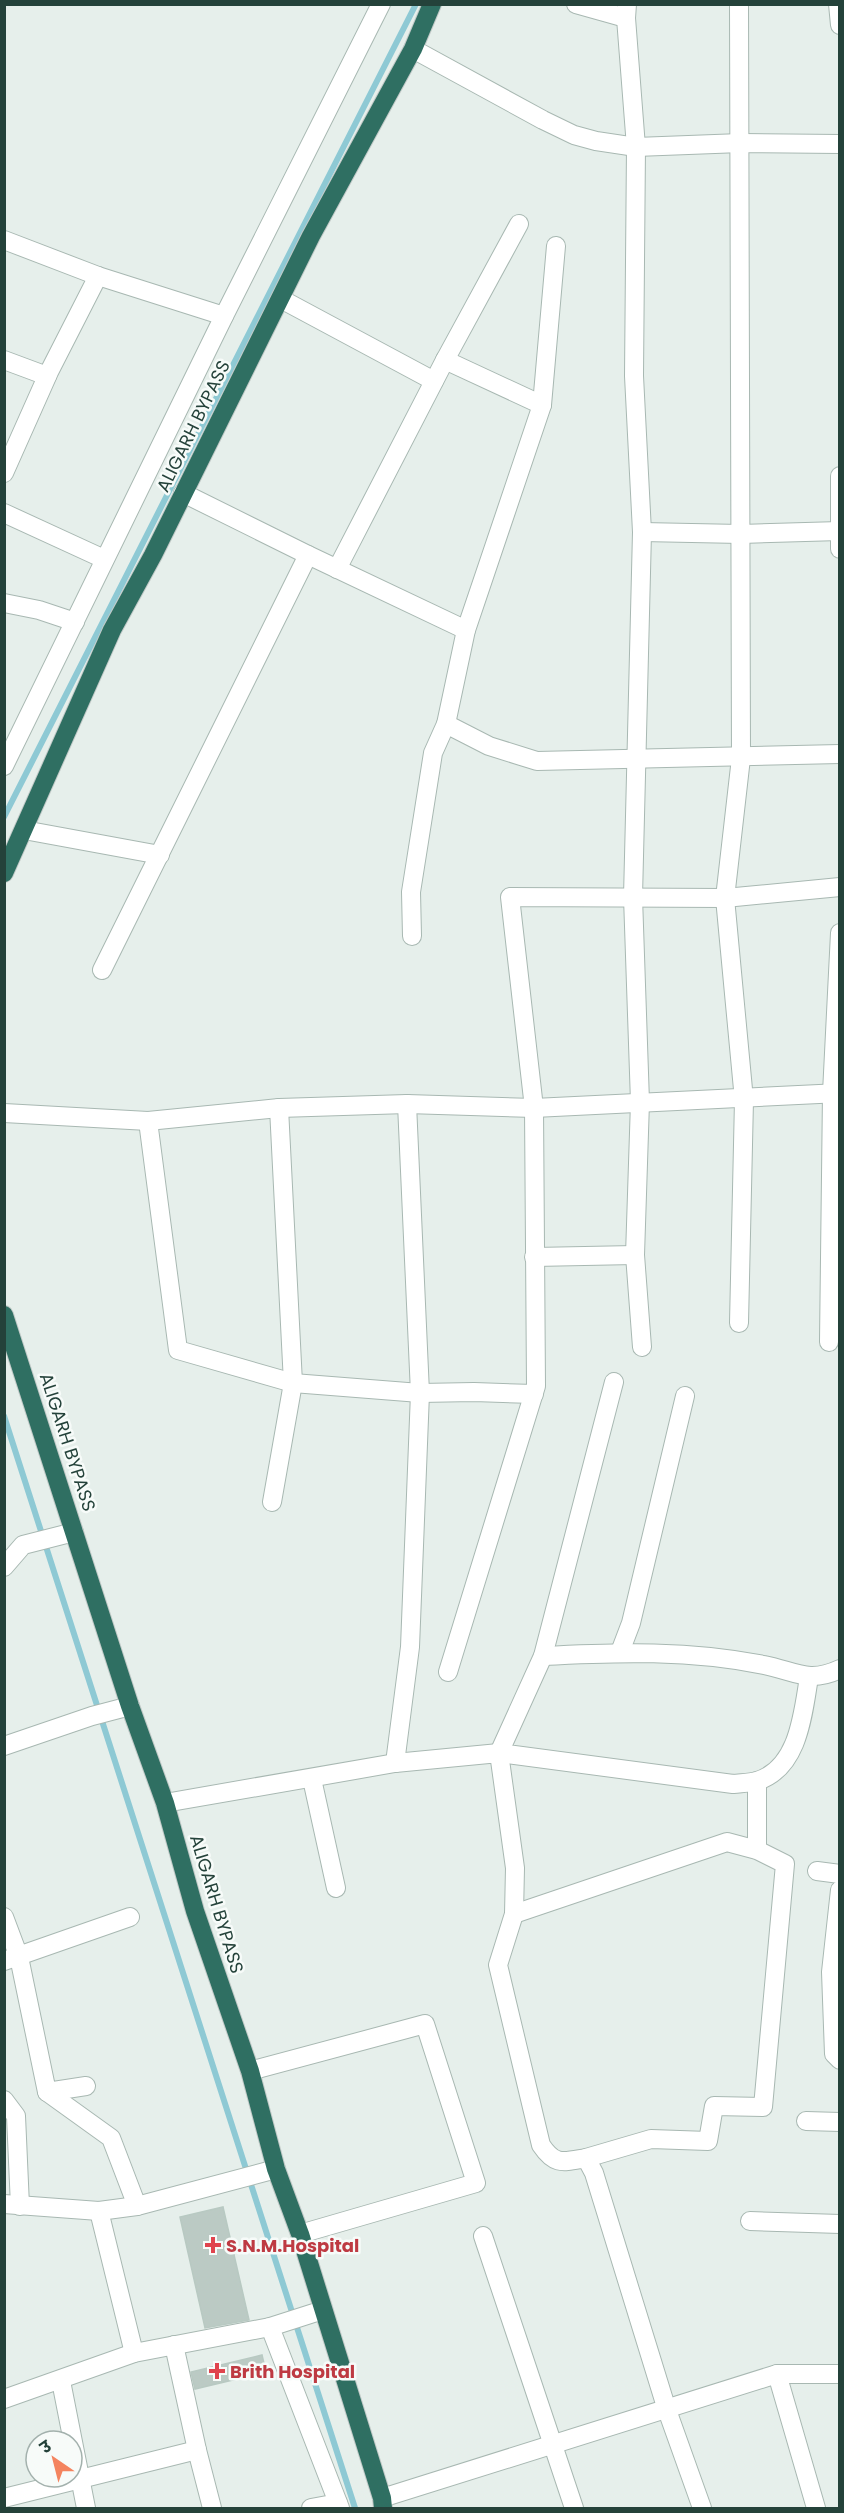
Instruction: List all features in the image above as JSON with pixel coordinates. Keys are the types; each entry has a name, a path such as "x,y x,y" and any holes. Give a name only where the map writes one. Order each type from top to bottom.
{"highway":[{"name":"ALIGARH BYPASS","path":"4,873 112,630 153,555 311,236 413,49 432,4"},
{"name":"ALIGARH BYPASS","path":"4,1315 11,1355 69,1532 122,1708 165,1803 195,1911 250,2071 268,2171 300,2234 383,2503"}],"street":[{"path":"6,759 224,316 381,4"},
{"path":"576,4 626,11 636,147 634,376 642,532 633,897 640,1102 634,1255 642,1347"},
{"path":"739,4 741,758 725,898 744,1100 739,1323"},
{"path":"838,4 840,24"},
{"path":"413,49 574,135 636,147 741,143 840,144"},
{"path":"337,569 445,360 519,224"},
{"path":"4,240 98,276 224,316"},
{"path":"412,936 411,892 433,753 446,724 466,630 542,405 556,246"},
{"path":"4,473 47,376 98,276"},
{"path":"281,299 434,381"},
{"path":"4,360 47,376"},
{"path":"445,360 542,405"},
{"path":"840,476 840,549"},
{"path":"183,493 466,630"},
{"path":"4,513 105,559"},
{"path":"642,532 741,534 839,531"},
{"path":"102,970 308,555"},
{"path":"4,603 39,610 75,622"},
{"path":"446,724 489,747 537,761 840,754"},
{"path":"24,830 160,855"},
{"path":"448,1672 536,1386 534,1108 510,897 725,898 840,887"},
{"path":"829,1342 840,933"},
{"path":"4,1113 148,1121 279,1108 407,1104 534,1108 640,1102 744,1100 836,1093"},
{"path":"395,1763 410,1647 420,1394 407,1104"},
{"path":"272,1502 293,1383 279,1108"},
{"path":"148,1121 178,1350 293,1383 420,1394 474,1392 534,1394"},
{"path":"534,1257 634,1255"},
{"path":"514,1914 727,1842 757,1850 785,1864 763,2107 714,2106 708,2141 651,2139 586,2158 559,2162 549,2157 541,2145 500,1979 498,1965 514,1914 515,1868 500,1753 543,1656 614,1382"},
{"path":"620,1652 632,1623 686,1396"},
{"path":"4,1568 23,1545 69,1532"},
{"path":"543,1656 620,1652 726,1659 765,1665 809,1677 824,1677 840,1669"},
{"path":"165,1803 395,1763 500,1753 734,1784 757,1781 771,1773 789,1757 802,1720 809,1677"},
{"path":"4,1746 122,1708"},
{"path":"312,1779 336,1888"},
{"path":"757,1781 757,1850"},
{"path":"817,1871 840,1874"},
{"path":"840,1890 835,1972 834,2054 840,2060"},
{"path":"4,1917 12,1959 47,2092 111,2138 137,2206"},
{"path":"12,1959 130,1917"},
{"path":"250,2071 425,2024 476,2183 300,2234"},
{"path":"47,2092 86,2086"},
{"path":"4,2100 16,2116 12,2205 99,2211 137,2206 268,2171"},
{"path":"806,2121 840,2122"},
{"path":"586,2158 594,2173 667,2410 702,2508"},
{"path":"99,2211 134,2353"},
{"path":"750,2221 840,2224"},
{"path":"483,2236 574,2508"},
{"path":"4,2399 134,2353 274,2325 323,2310"},
{"path":"274,2325 339,2506 311,2508"},
{"path":"174,2345 196,2450 212,2508"},
{"path":"777,2374 816,2508"},
{"path":"383,2503 553,2443 667,2410 777,2374 840,2374"},
{"path":"61,2380 70,2429"},
{"path":"84,2477 196,2450"},
{"path":"4,2498 38,2489"},
{"path":"82,2489 86,2508"}],"building":[{"path":"223,2207 249,2320 205,2328 180,2217"},
{"path":"262,2355 266,2372 195,2389 191,2372"}],"waterway":[{"path":"4,817 416,4"},
{"path":"4,1416 355,2508"}],"place":[{"name":"S.N.M.Hospital","path":"213,2245"},
{"name":"Brith Hospital","path":"217,2371"}]}
